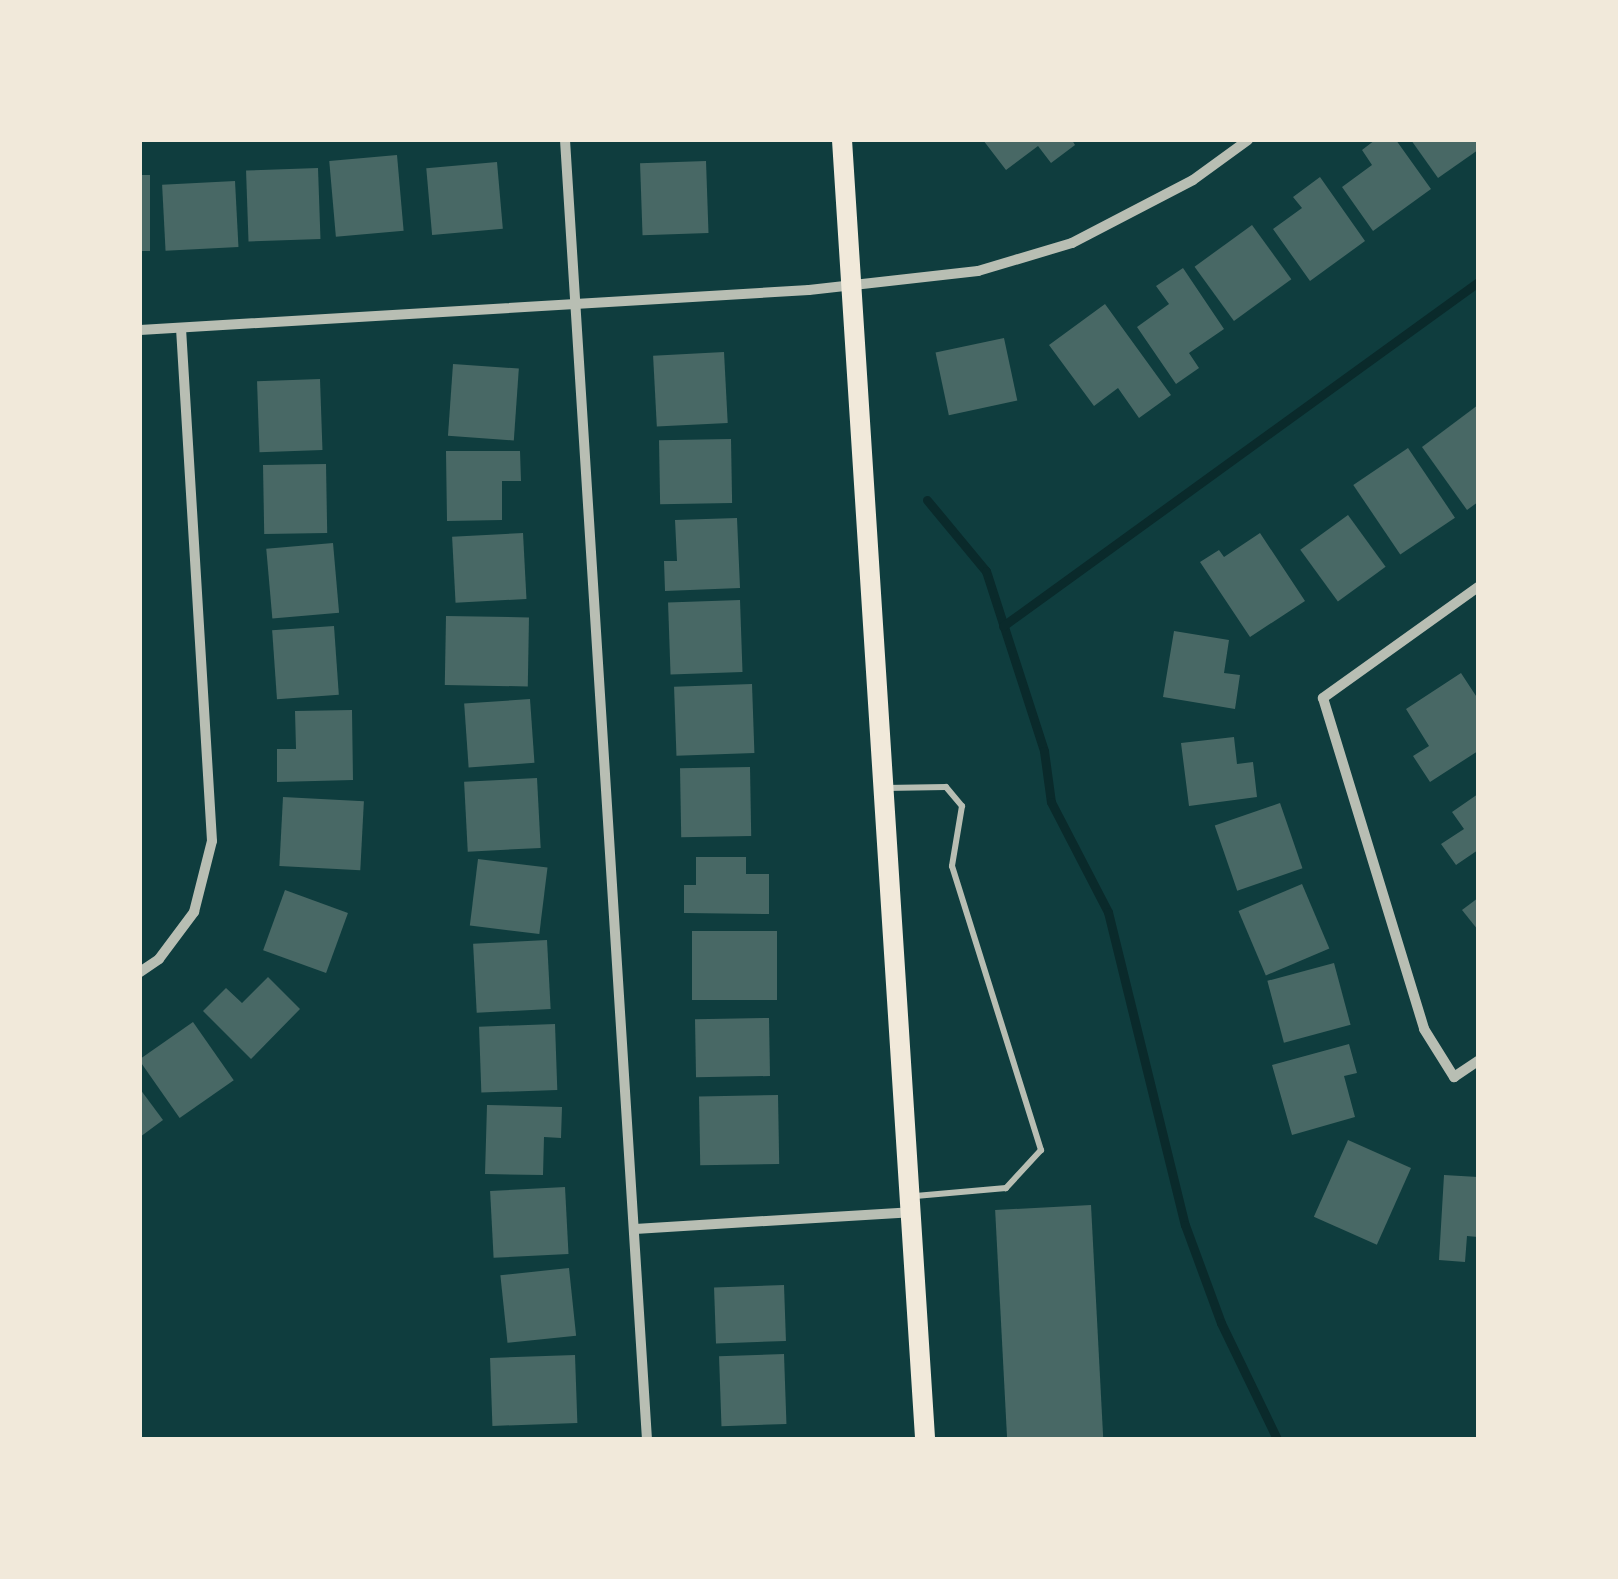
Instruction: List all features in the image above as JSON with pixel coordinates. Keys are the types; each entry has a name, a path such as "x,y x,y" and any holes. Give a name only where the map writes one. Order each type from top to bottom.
{"main road":[{"path":"842,140 925,1439"}],"street":[{"path":"565,140 647,1439"},
{"path":"140,330 853,286 978,271 1072,243 1193,180 1248,140"},
{"path":"140,972 158,959 194,912 212,842 181,328"},
{"path":"1478,587 1323,698 1424,1029 1454,1077 1478,1061"},
{"path":"635,1229 910,1204"}],"lane":[{"path":"884,788 946,787 962,806 952,866 1041,1150 1006,1188 910,1204"}],"building":[{"path":"983,140 1072,140 1075,145 1051,163 1038,146 1006,170"},
{"path":"1375,140 1396,140 1431,189 1373,231 1342,187 1372,165 1362,150"},
{"path":"1411,140 1478,140 1478,150 1438,178"},
{"path":"397,155 404,231 336,237 329,161"},
{"path":"706,161 709,233 643,235 640,163"},
{"path":"497,162 503,229 432,235 426,168"},
{"path":"318,168 320,239 249,241 246,171"},
{"path":"140,175 150,175 150,251 140,251"},
{"path":"1320,177 1365,241 1310,281 1273,229 1302,208 1293,197"},
{"path":"235,181 238,247 166,251 162,185"},
{"path":"1252,225 1291,279 1234,321 1195,267"},
{"path":"1183,268 1224,329 1189,353 1199,368 1176,384 1137,327 1169,304 1156,286"},
{"path":"1105,304 1171,395 1139,418 1118,388 1094,406 1049,345"},
{"path":"1004,338 1017,401 949,415 936,353"},
{"path":"724,352 728,423 657,427 653,356"},
{"path":"453,364 519,369 514,440 448,436"},
{"path":"320,379 322,450 260,452 257,381"},
{"path":"1478,405 1478,502 1467,510 1422,447"},
{"path":"731,439 732,503 660,504 659,440"},
{"path":"1408,448 1455,518 1400,555 1353,485"},
{"path":"446,451 520,451 521,481 502,481 502,520 447,521"},
{"path":"326,464 327,533 264,534 263,465"},
{"path":"1348,515 1386,567 1338,601 1300,550"},
{"path":"737,518 740,588 665,591 664,561 677,561 675,520"},
{"path":"523,533 526,599 456,603 452,537"},
{"path":"1260,533 1305,601 1250,637 1200,562 1219,550 1224,557"},
{"path":"333,543 339,613 272,619 266,549"},
{"path":"740,600 743,672 671,674 668,603"},
{"path":"446,616 529,617 528,686 445,685"},
{"path":"334,626 339,695 277,699 272,630"},
{"path":"1174,631 1229,640 1224,673 1240,675 1235,709 1163,697"},
{"path":"1461,673 1478,699 1478,751 1430,782 1413,756 1429,746 1406,709"},
{"path":"752,684 754,753 676,756 674,687"},
{"path":"530,699 534,763 469,767 464,704"},
{"path":"352,710 353,780 277,782 277,749 296,749 295,711"},
{"path":"1234,737 1237,764 1253,762 1257,797 1189,806 1181,743"},
{"path":"750,767 751,836 681,837 680,768"},
{"path":"537,778 541,848 468,852 464,782"},
{"path":"1478,794 1478,850 1456,865 1441,844 1464,829 1452,812"},
{"path":"283,797 364,801 360,870 279,866"},
{"path":"1280,803 1302,868 1237,891 1215,825"},
{"path":"696,857 746,857 746,874 769,874 769,914 684,913 684,885 696,885"},
{"path":"478,859 547,868 539,934 470,926"},
{"path":"1302,884 1329,948 1266,975 1238,911"},
{"path":"285,890 348,913 326,973 263,950"},
{"path":"1478,898 1478,930 1462,910"},
{"path":"692,931 777,931 777,1000 692,1000"},
{"path":"547,940 551,1009 477,1013 473,944"},
{"path":"1334,963 1351,1025 1284,1043 1267,981"},
{"path":"268,977 300,1009 251,1059 203,1011 226,988 242,1003"},
{"path":"769,1018 770,1076 696,1077 695,1019"},
{"path":"193,1022 234,1080 180,1118 140,1059"},
{"path":"555,1024 557,1090 481,1093 479,1027"},
{"path":"1349,1044 1357,1073 1344,1076 1355,1117 1292,1135 1272,1065"},
{"path":"140,1089 163,1120 140,1137"},
{"path":"778,1095 779,1164 700,1165 699,1096"},
{"path":"487,1105 562,1107 561,1138 544,1137 543,1175 485,1174"},
{"path":"1348,1140 1411,1168 1377,1245 1314,1217"},
{"path":"1444,1175 1478,1177 1478,1237 1467,1236 1465,1262 1439,1260"},
{"path":"565,1187 569,1254 494,1258 490,1191"},
{"path":"1091,1205 1103,1439 1007,1439 995,1210"},
{"path":"569,1268 576,1336 507,1343 500,1275"},
{"path":"784,1285 786,1341 716,1343 714,1287"},
{"path":"784,1354 786,1424 721,1426 719,1356"},
{"path":"575,1355 577,1423 492,1426 490,1358"}],"waterway":[{"path":"1003,626 1478,282"},
{"path":"927,500 986,571 1044,751 1051,802 1108,912 1185,1225 1221,1323 1277,1439"}]}
